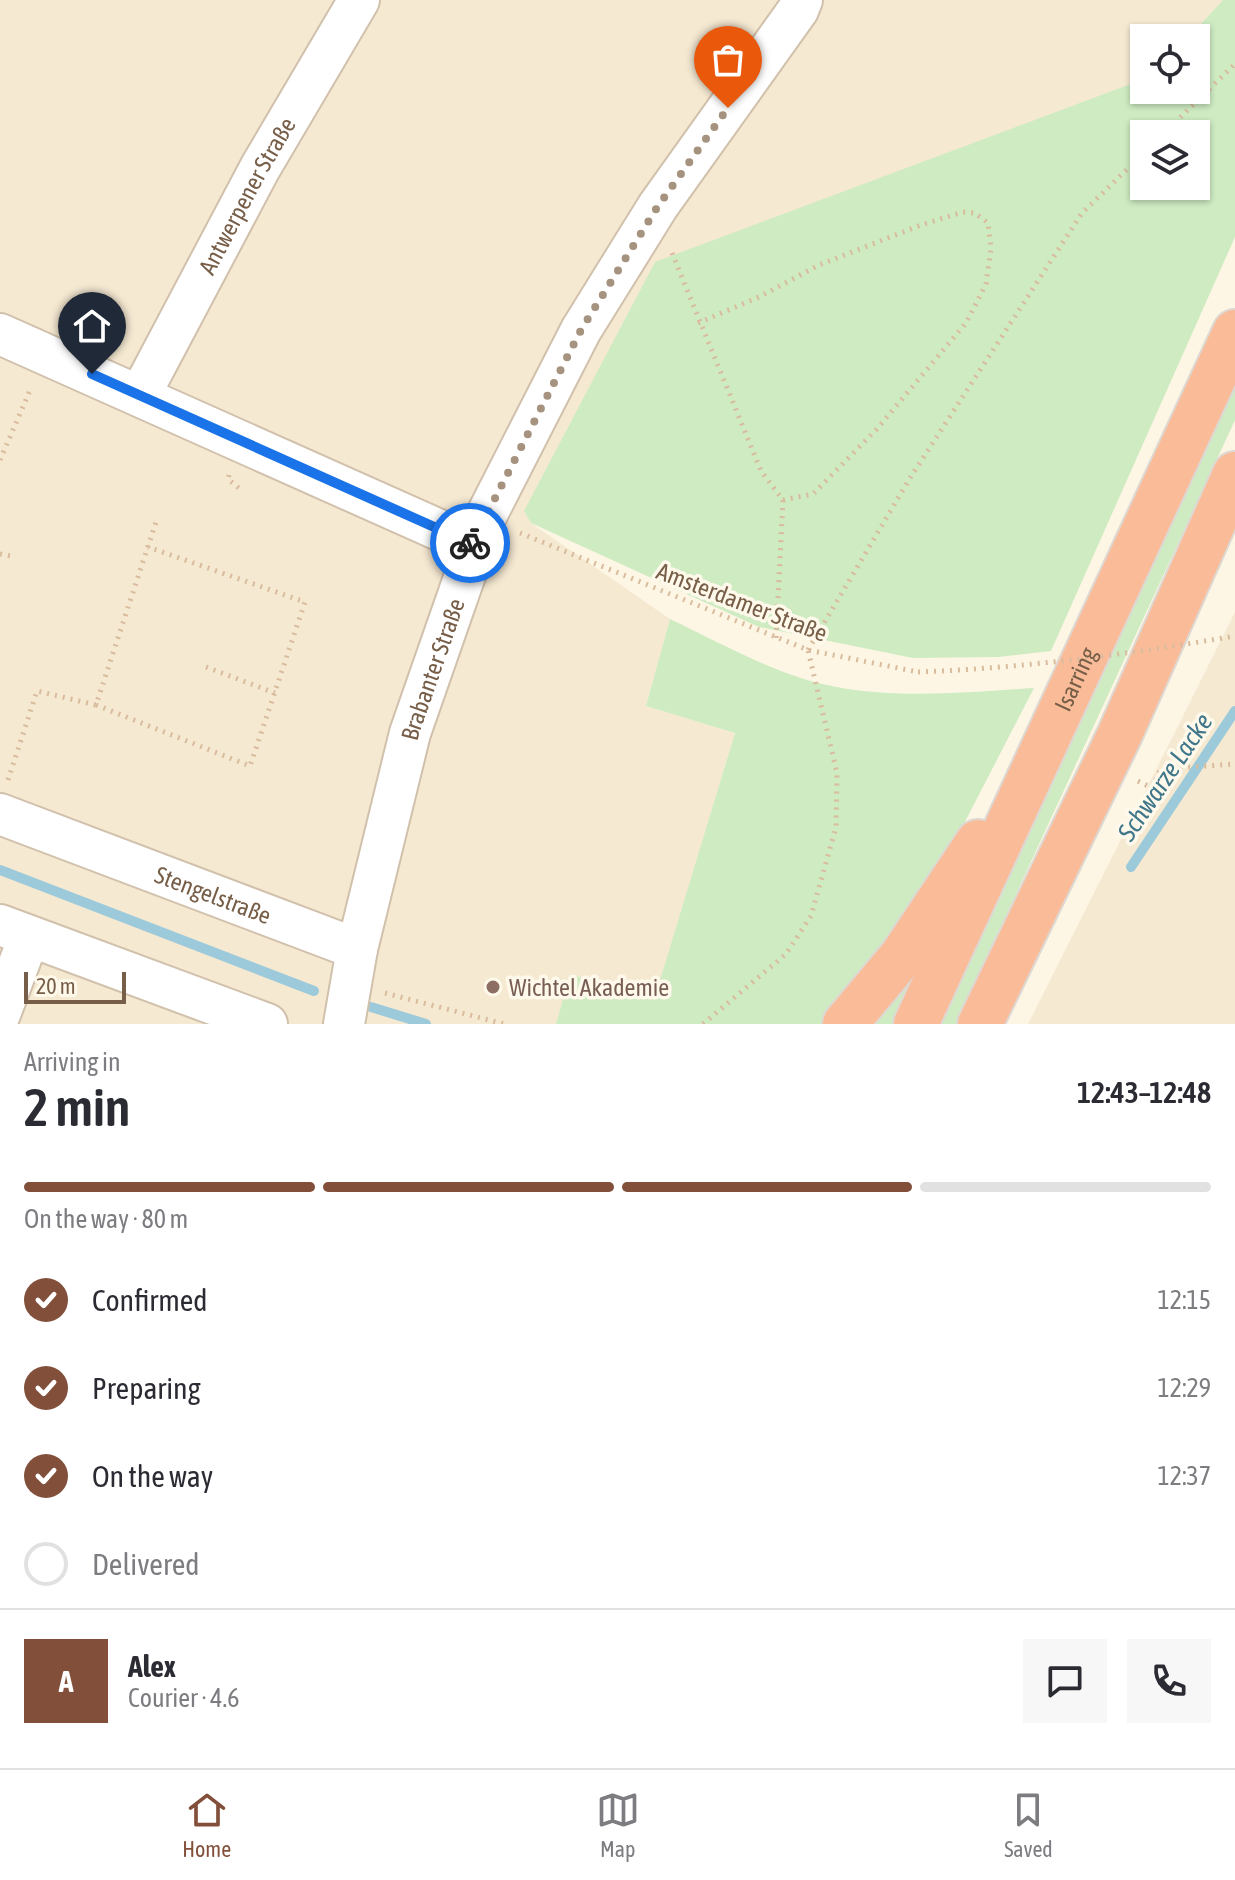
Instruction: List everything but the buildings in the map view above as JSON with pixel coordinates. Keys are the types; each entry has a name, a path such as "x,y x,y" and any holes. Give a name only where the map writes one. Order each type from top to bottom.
{"highway":[{"name":"Isarring","path":"923,1010 935,941 1013,811 1235,332"},
{"path":"980,1024 1120,734 1235,474"},
{"path":"845,1024 902,956 935,941 945,890 975,844 1013,811"}],"street":[{"name":"Antwerpener Straße","path":"140,395 260,168 359,0"},
{"name":"Brabanter Straße","path":"354,967 410,733 480,532 581,330 658,206 798,10 802,0"},
{"path":"0,334 140,395 480,532"},
{"name":"Stengelstraße","path":"2,801 354,967"},
{"path":"0,1014 15,931 267,1024"},
{"path":"344,1024 354,967"}],"path":[{"path":"1177,120 1235,64"},
{"path":"703,1024 786,954 811,916 836,827 837,773 808,650 910,478 1082,213 1130,167"},
{"path":"658,206 698,323 761,471 783,500 776,639"},
{"path":"698,323 759,297 819,265 921,225 963,212 975,213 988,223 991,249 986,284 966,323 876,430 813,494 783,500"},
{"path":"0,460 45,353"},
{"path":"96,705 156,522"},
{"name":"Amsterdamer Straße","path":"480,532 808,650 918,672 1086,660 1235,636"},
{"path":"2,801 37,691 96,705 250,766 305,602 148,547"},
{"path":"0,554 11,556"},
{"path":"206,667 275,693"},
{"path":"1130,776 1152,788 1161,769 1235,764"},
{"path":"354,967 504,1024"}],"shaded area":[{"path":"0,0 1223,0 1201,24 1130,24 1130,84 1028,124 524,511 531,523 670,619 646,706 735,733 654,1001 571,974 556,1024 0,1024"},
{"path":"1235,612 1235,1024 1028,1024 1168,746"}],"green space":[{"path":"1223,0 1235,0 1235,237 1051,651 998,657 913,658 759,627 531,523 524,511 655,262 1130,84 1130,104 1210,104 1210,24 1201,24"},
{"path":"1235,384 1235,420 956,1024 940,1024"},
{"path":"670,619 767,665 807,680 852,690 904,694 1034,688 923,903 825,1024 556,1024 570,974 654,1000 735,733 646,706"},
{"path":"909,971 919,972 897,1024 865,1024"}],"waterway":[{"name":"Schwarze Lacke","path":"1131,867 1235,711"},
{"path":"0,870 314,991"},
{"name":"Schwarze Lacke","path":"371,1007 426,1024"}],"way so far":[{"path":"470,543 475,546 485,518 581,330 658,206 728,108"}],"place":[{"name":"Wichtel Akademie","path":"493,987"}],"route":[{"path":"92,374 470,543"}]}
